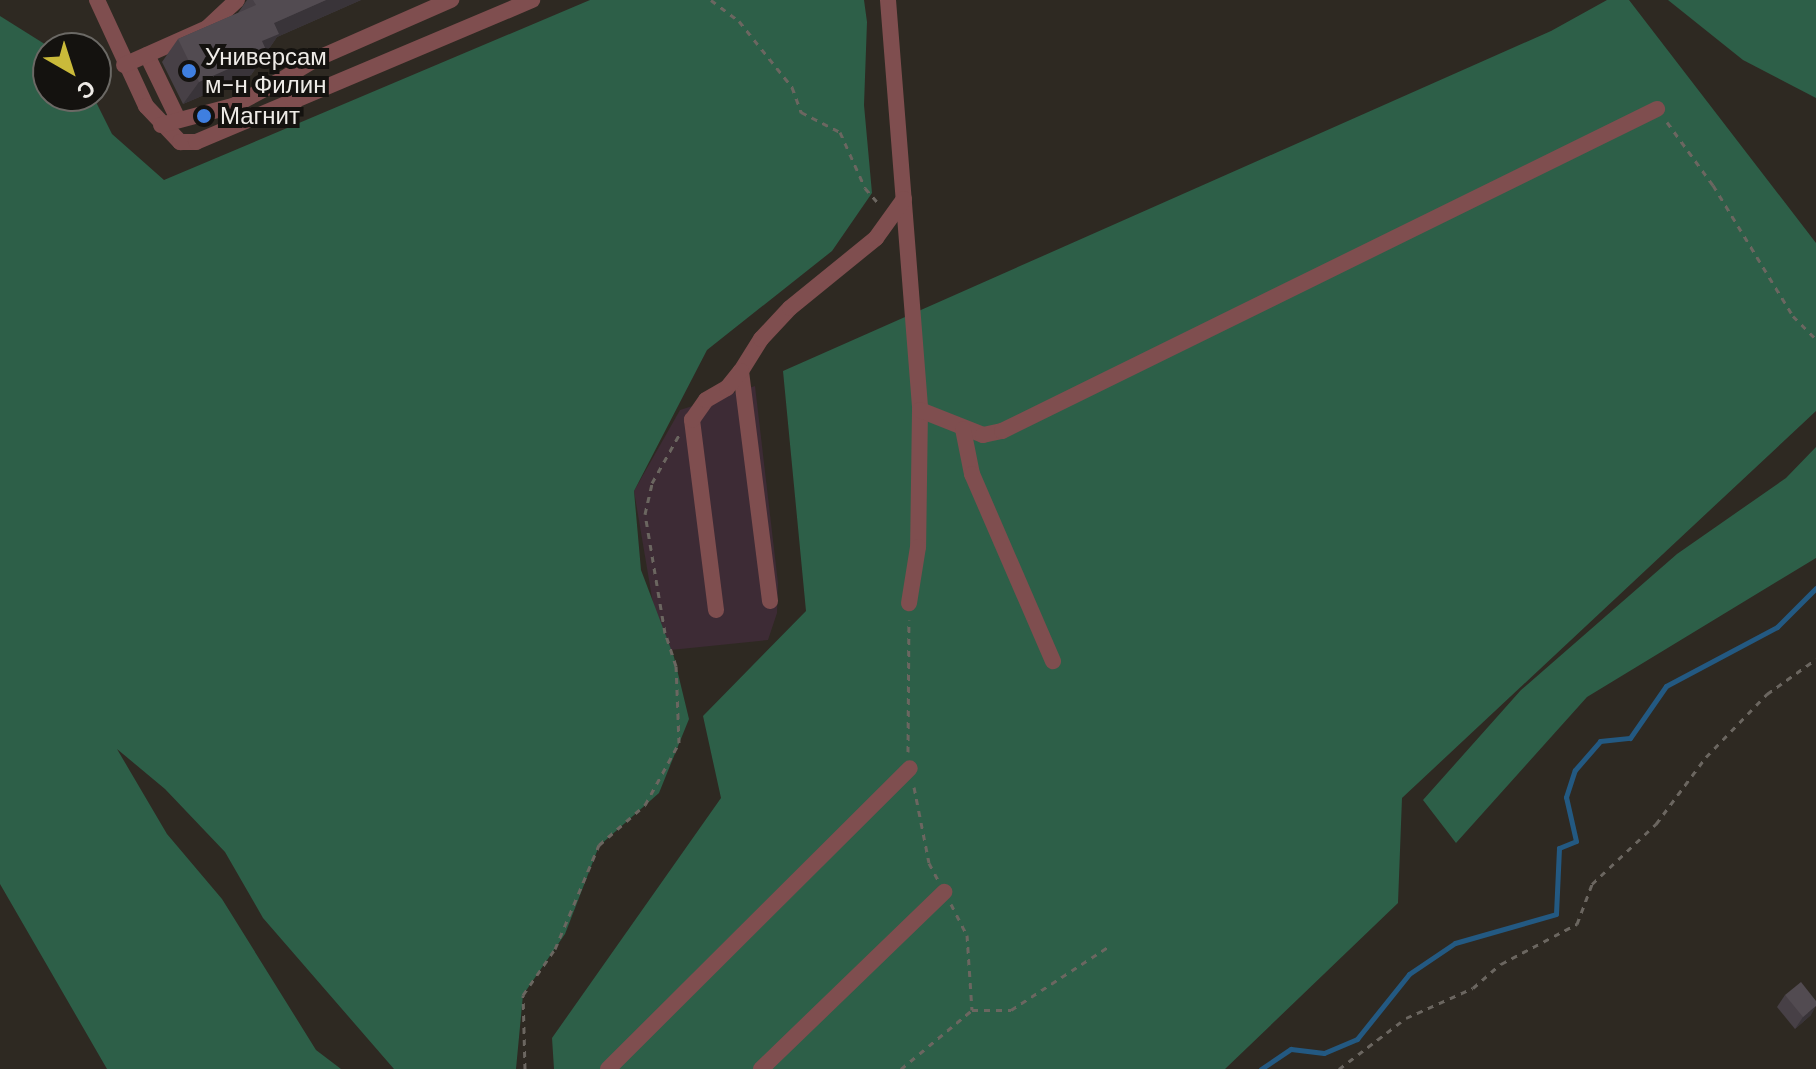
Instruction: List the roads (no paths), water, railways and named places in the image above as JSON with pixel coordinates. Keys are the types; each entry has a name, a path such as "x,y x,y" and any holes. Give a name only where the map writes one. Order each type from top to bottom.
{"street":[{"path":"97,0 124,65 169,121"},
{"path":"124,65 207,28 237,0"},
{"path":"169,121 190,120 233,106 314,60 451,0"},
{"path":"147,55 169,121 180,142 196,142 532,0"},
{"path":"888,0 920,410 918,547 909,603"},
{"path":"281,80 295,102"},
{"path":"920,410 983,435 1002,431 1657,109"},
{"path":"716,610 692,420 706,400 727,388 761,339 790,308 876,238 904,199"},
{"path":"741,371 770,601"},
{"path":"963,429 972,474 1053,661"},
{"path":"608,1069 910,768"},
{"path":"761,1069 944,892"}],"waterway":[{"path":"1261,1069 1291,1049 1324,1053 1357,1039 1409,974 1455,943 1556,914 1559,848 1576,841 1566,797 1575,770 1600,741 1630,738 1666,686 1777,627 1816,588"}],"place":[{"name":"Универсам м-н Филин","path":"189,71"},
{"name":"Магнит","path":"204,116"}]}
